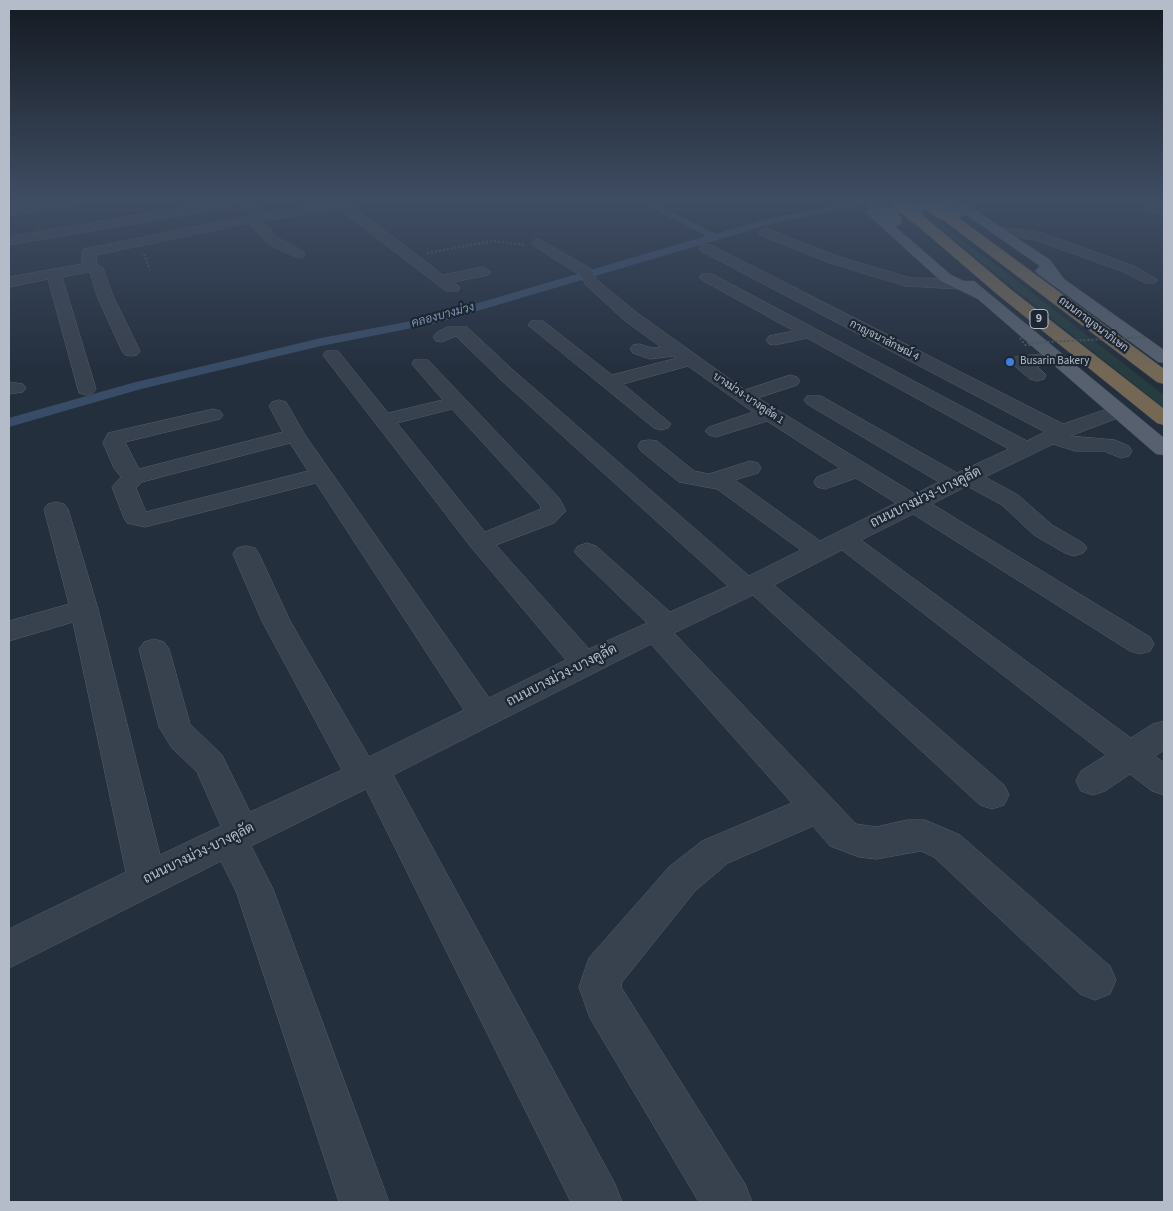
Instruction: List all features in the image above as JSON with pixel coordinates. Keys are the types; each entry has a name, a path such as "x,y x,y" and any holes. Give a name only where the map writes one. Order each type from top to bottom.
{"highway":[{"name":"9","path":"964,258 1164,419"},
{"name":"ถนนกาญจนาภิเษก","path":"1012,258 1164,378"}],"main road":[{"path":"923,258 946,278 983,296"},
{"path":"938,258 1164,449"},
{"path":"1023,258 1164,358"},
{"path":"1037,258 1054,273 1057,281"}],"street":[{"path":"9,282 54,274 84,258"},
{"path":"86,258 96,268 105,296 131,351"},
{"path":"410,258 446,284 483,272"},
{"name":"บางม่วง-บางคูลัด 1","path":"560,258 588,277 630,316 742,397 1140,644"},
{"name":"กาญจนาลักษณ์ 4","path":"724,258 808,303 1037,444"},
{"path":"829,258 910,283 960,284"},
{"path":"1097,258 1129,269 1150,280"},
{"path":"54,274 86,389"},
{"path":"707,277 810,332 1037,444"},
{"path":"536,325 661,424"},
{"path":"442,337 453,331 461,331 506,374 689,534 992,795"},
{"path":"774,340 810,332"},
{"path":"639,349 646,354 684,355"},
{"path":"332,355 480,542 585,663"},
{"path":"608,382 684,355"},
{"path":"1037,375 1019,362 1057,359"},
{"path":"421,364 551,503 554,512 545,518 480,542"},
{"path":"742,397 790,381"},
{"path":"814,400 963,480 1010,500 1043,530 1074,548"},
{"path":"384,420 458,402"},
{"path":"279,406 295,435 484,715"},
{"name":"ถนนบางม่วง-บางคูลัด","path":"9,949 236,836 368,773 585,663 750,586 913,504 1037,444 1119,411"},
{"path":"716,431 769,414"},
{"path":"134,477 125,468 114,443 116,438 213,415"},
{"path":"961,431 1037,444 1106,445 1121,451"},
{"path":"295,435 134,477 124,487 136,518 144,520 323,474"},
{"path":"649,446 687,477 724,482 831,545 1164,781"},
{"path":"713,480 750,468"},
{"path":"825,482 857,469"},
{"path":"56,508 84,609 147,880"},
{"path":"587,551 660,628 843,835 859,841 876,843 907,836 925,835 947,846 1095,980"},
{"path":"246,554 273,614 368,773 597,1202"},
{"path":"9,631 84,609"},
{"path":"154,650 175,727 183,739 210,764 364,1202"},
{"path":"1093,781 1164,733"},
{"path":"728,1202 610,1011 600,987 604,972 682,879 695,868 715,852 818,808"}],"path":[{"path":"1020,338 1025,345 1030,345 1028,343 1147,337"}],"green space":[{"path":"975,258 985,258 1000,268 1164,395 1164,408"}],"waterway":[{"name":"คลองบางม่วง","path":"9,423 137,386 321,342 429,321 645,258"}],"place":[{"name":"Busarin Bakery","path":"1010,362"}]}
